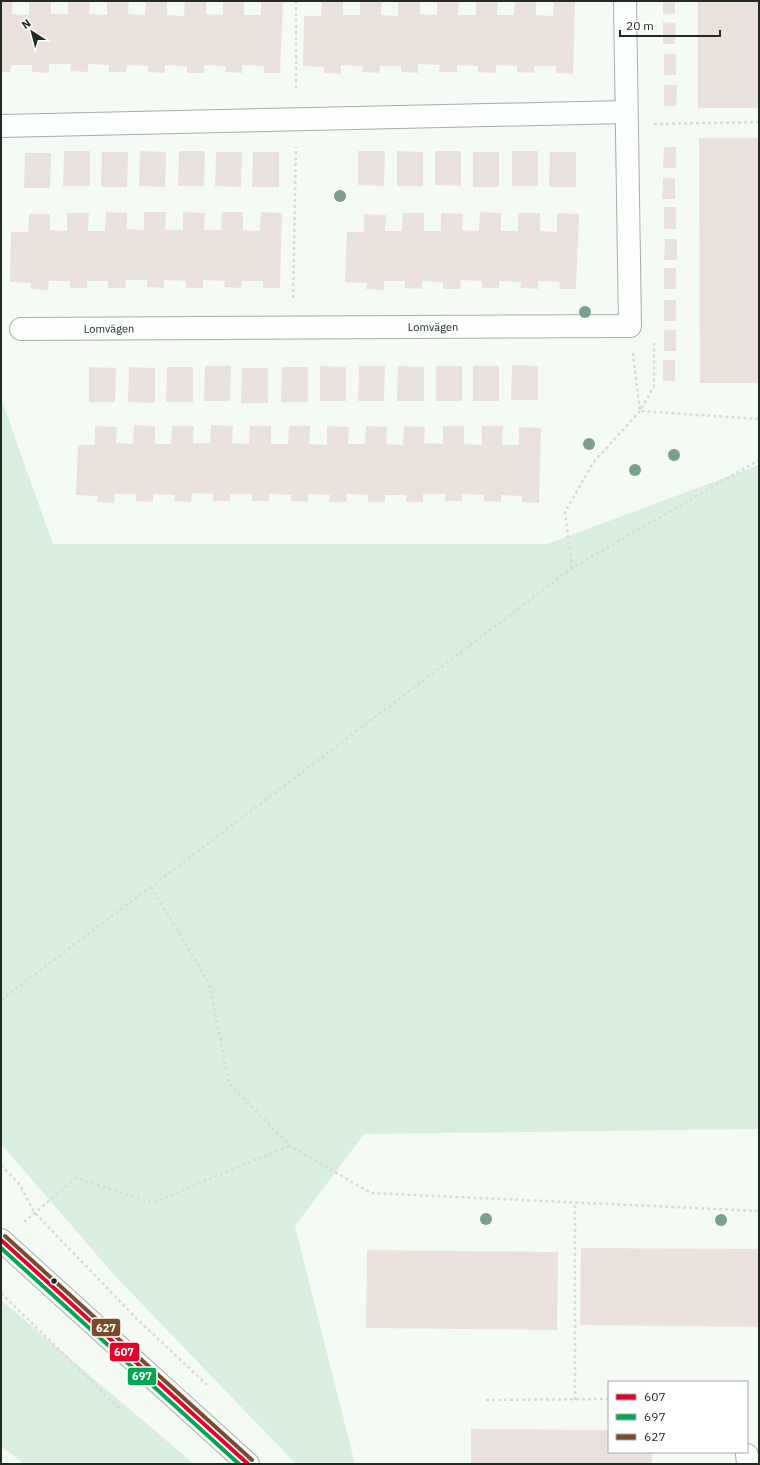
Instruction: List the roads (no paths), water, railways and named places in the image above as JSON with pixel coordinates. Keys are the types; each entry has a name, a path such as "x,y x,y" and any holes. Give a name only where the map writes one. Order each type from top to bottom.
{"street":[{"path":"1,126 297,120 626,118 625,1"},
{"name":"Lomvägen","path":"21,329 630,326 626,118"},
{"path":"1,1240 248,1464"}]}
